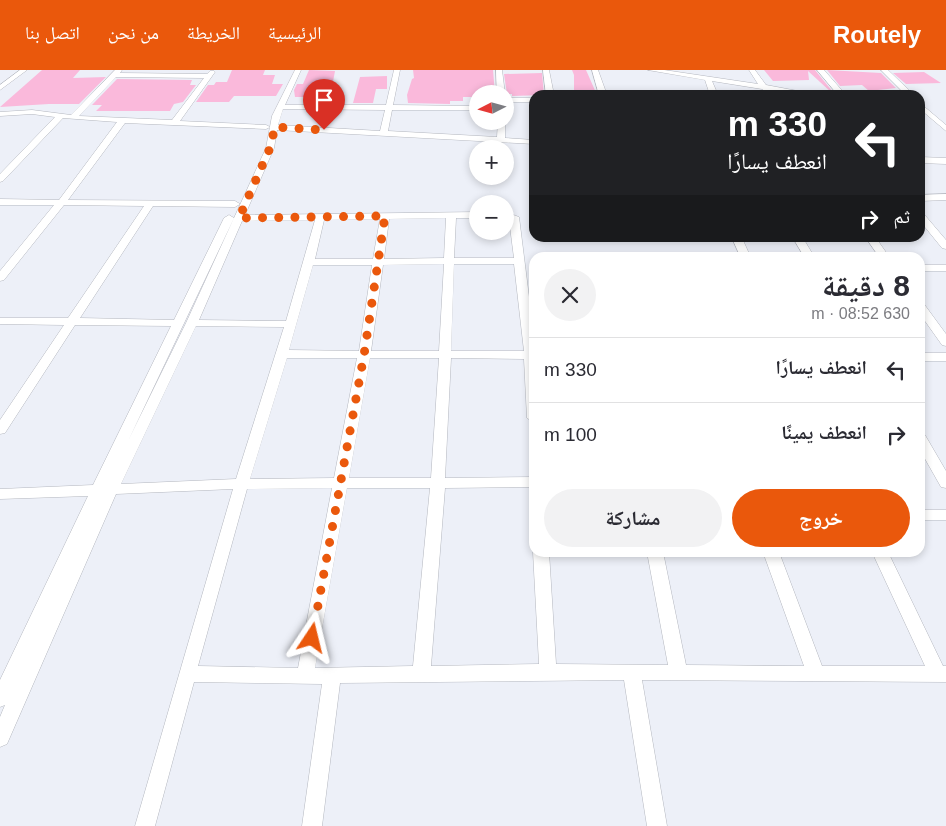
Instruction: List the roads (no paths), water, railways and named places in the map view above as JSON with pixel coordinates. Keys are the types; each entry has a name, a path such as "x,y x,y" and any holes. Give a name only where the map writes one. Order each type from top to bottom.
{"street":[{"path":"0,88 24,70"},
{"path":"0,699 185,323 239,218 270,148 271,127 268,115 291,70"},
{"path":"185,323 235,204 298,70"},
{"path":"384,132 397,70"},
{"path":"499,70 501,85"},
{"path":"546,70 549,90"},
{"path":"595,70 602,90"},
{"path":"651,70 680,72 708,79 783,90"},
{"path":"752,70 766,90"},
{"path":"820,70 838,90"},
{"path":"884,70 905,90"},
{"path":"73,117 117,72 211,73"},
{"path":"175,122 211,73"},
{"path":"708,79 712,90"},
{"path":"514,100 529,100"},
{"path":"280,107 469,108"},
{"path":"0,114 32,112 123,120 384,132 501,140 502,130"},
{"path":"925,112 946,115"},
{"path":"925,113 946,129"},
{"path":"0,179 62,115"},
{"path":"0,278 61,203 123,120"},
{"path":"514,141 529,142"},
{"path":"925,160 946,161"},
{"path":"925,198 946,197"},
{"path":"0,202 235,204"},
{"path":"0,430 150,204"},
{"path":"305,676 364,355 385,216"},
{"path":"421,673 438,481 451,216"},
{"path":"239,218 469,216"},
{"path":"514,217 529,333"},
{"path":"145,826 241,484 283,354 310,262 320,218"},
{"path":"925,221 946,246"},
{"path":"310,262 519,261"},
{"path":"925,268 946,268"},
{"path":"925,313 946,342"},
{"path":"0,321 291,324"},
{"path":"283,354 529,355"},
{"path":"925,357 946,357"},
{"path":"925,447 946,484"},
{"path":"0,494 241,484 438,481 529,482"},
{"path":"0,738 104,490"},
{"path":"925,515 946,515"},
{"path":"541,557 548,672"},
{"path":"656,557 679,674"},
{"path":"773,557 816,674"},
{"path":"187,674 305,676 548,672 632,674 942,674 883,557"},
{"path":"632,674 657,826"},
{"path":"312,826 332,676"}]}
